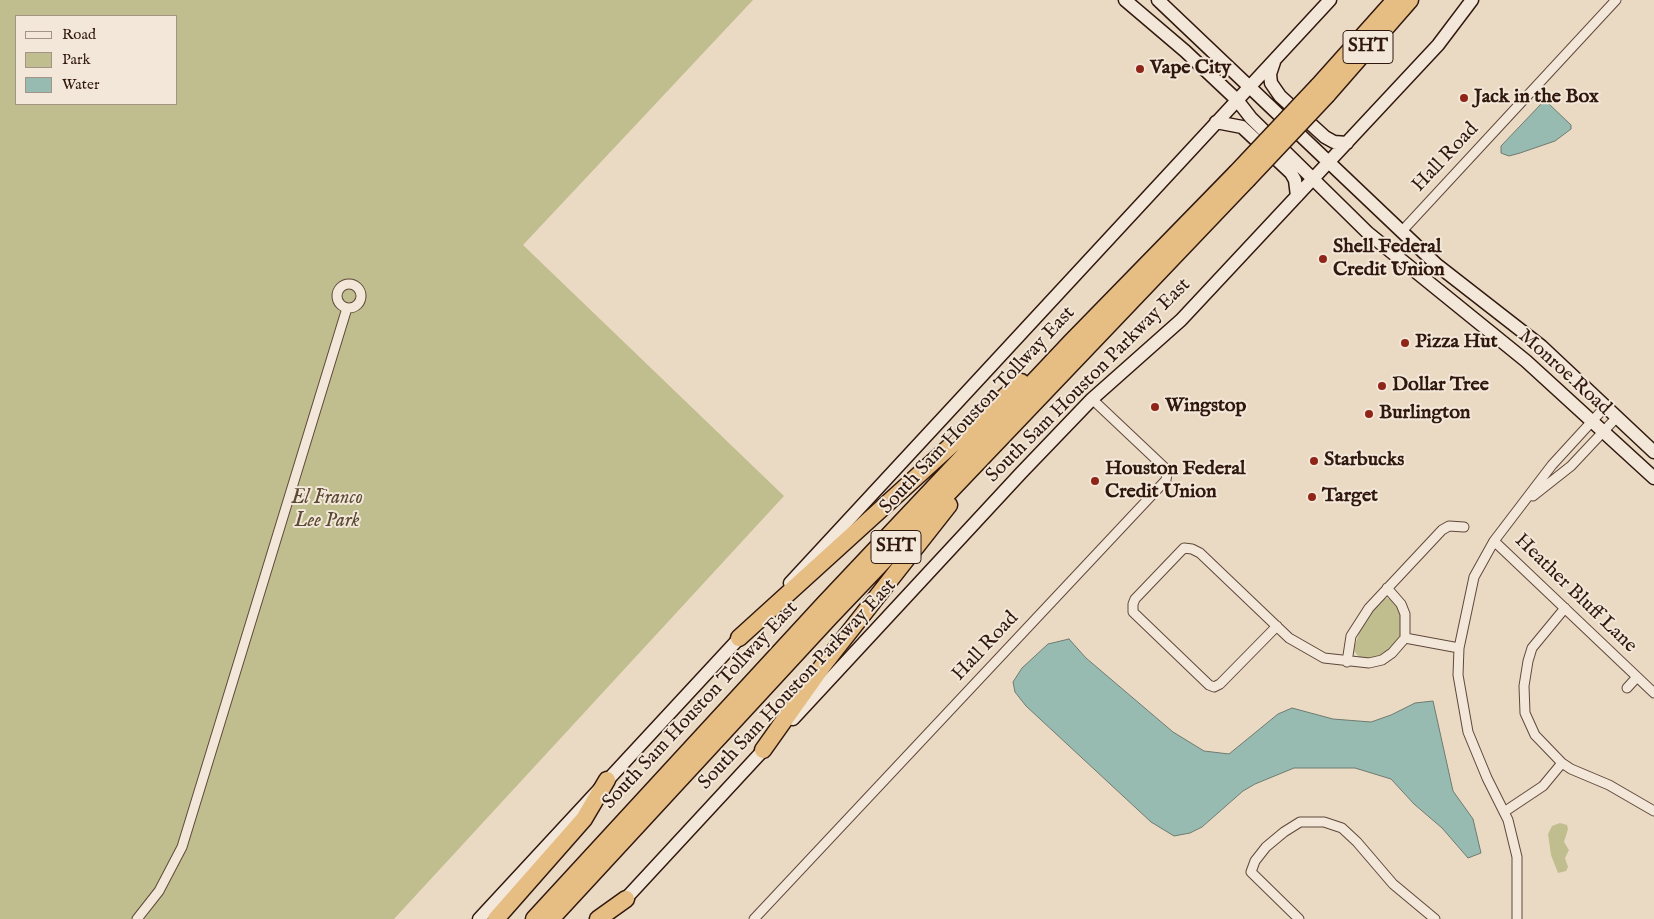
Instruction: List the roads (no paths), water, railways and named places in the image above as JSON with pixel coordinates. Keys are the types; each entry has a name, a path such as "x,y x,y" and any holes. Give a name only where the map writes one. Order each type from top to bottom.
{"highway":[{"name":"South Sam Houston Tollway East","path":"1323,90 1395,0"},
{"name":"South Sam Houston Tollway East","path":"551,919 1241,177 1410,0"},
{"name":"South Sam Houston Tollway East","path":"534,919 824,604 1071,342 1241,177"},
{"path":"739,638 1041,363 1071,342"},
{"path":"763,750 824,664 996,442"},
{"path":"496,919 584,819 607,780"},
{"path":"598,919 626,899"}],"main road":[{"name":"Monroe Road","path":"1125,0 1185,51 1237,100 1251,118 1368,233 1526,362 1654,478"},
{"name":"Monroe Road","path":"1158,0 1329,163 1403,230 1437,265 1540,346 1654,452"},
{"path":"479,919 1330,0"},
{"name":"South Sam Houston Parkway East","path":"607,919 1021,473 1092,399 1181,320 1329,163 1438,45 1472,0"},
{"path":"1275,60 1270,74 1272,84 1280,96 1325,137 1334,142 1347,143"},
{"path":"1216,122 1242,127 1291,173 1295,180 1297,196"},
{"path":"1426,280 1437,265"},
{"path":"1526,362 1540,346"}],"street":[{"name":"Hall Road","path":"1403,230 1616,0"},
{"path":"137,919 159,891 182,847 347,308"},
{"name":"Hall Road","path":"754,919 1161,488 1166,480 1164,467 1092,399"},
{"path":"1517,919 1518,857 1504,812 1468,732 1458,675 1459,648 1474,577 1494,541 1552,465 1606,406"},
{"path":"1526,501 1556,479 1617,417"},
{"path":"1347,662 1351,636 1359,621 1387,588 1442,530 1449,526 1464,527"},
{"name":"Heather Bluff Lane","path":"1494,541 1654,693"},
{"path":"1277,626 1220,684 1209,685 1133,612 1135,599 1184,548 1200,553 1277,626 1289,638 1319,656 1347,662 1369,664 1382,660 1392,654 1405,638 1405,614 1401,604 1387,588"},
{"path":"1565,608 1532,648 1524,686 1525,713 1535,735 1562,762 1653,807"},
{"path":"1405,638 1459,648"},
{"path":"1627,688 1637,677"},
{"path":"1504,812 1543,786 1562,762"},
{"path":"1299,919 1251,872 1255,861 1266,847 1300,822 1324,822 1342,828 1357,842 1393,884 1435,919"}],"water":[{"path":"1542,103 1548,103 1571,125 1571,129 1555,141 1520,153 1509,156 1501,153 1501,146"},
{"path":"1069,639 1086,658 1173,732 1204,751 1229,754 1278,714 1292,708 1333,719 1371,722 1391,715 1415,703 1433,701 1453,791 1473,819 1481,853 1468,858 1442,828 1414,804 1391,779 1355,768 1294,768 1243,791 1202,827 1190,833 1174,836 1151,822 1026,706 1015,692 1013,682 1022,668 1048,644"}],"place":[{"name":"Vape City","path":"1140,69"},
{"name":"Jack in the Box","path":"1464,98"},
{"name":"Shell Federal Credit Union","path":"1323,259"},
{"name":"Pizza Hut","path":"1405,343"},
{"name":"Dollar Tree","path":"1382,386"},
{"name":"Wingstop","path":"1155,407"},
{"name":"Burlington","path":"1369,414"},
{"name":"Starbucks","path":"1314,461"},
{"name":"Houston Federal Credit Union","path":"1095,481"},
{"name":"Target","path":"1312,497"}],"park label":[{"name":"El Franco Lee Park","path":"327,510"}]}
